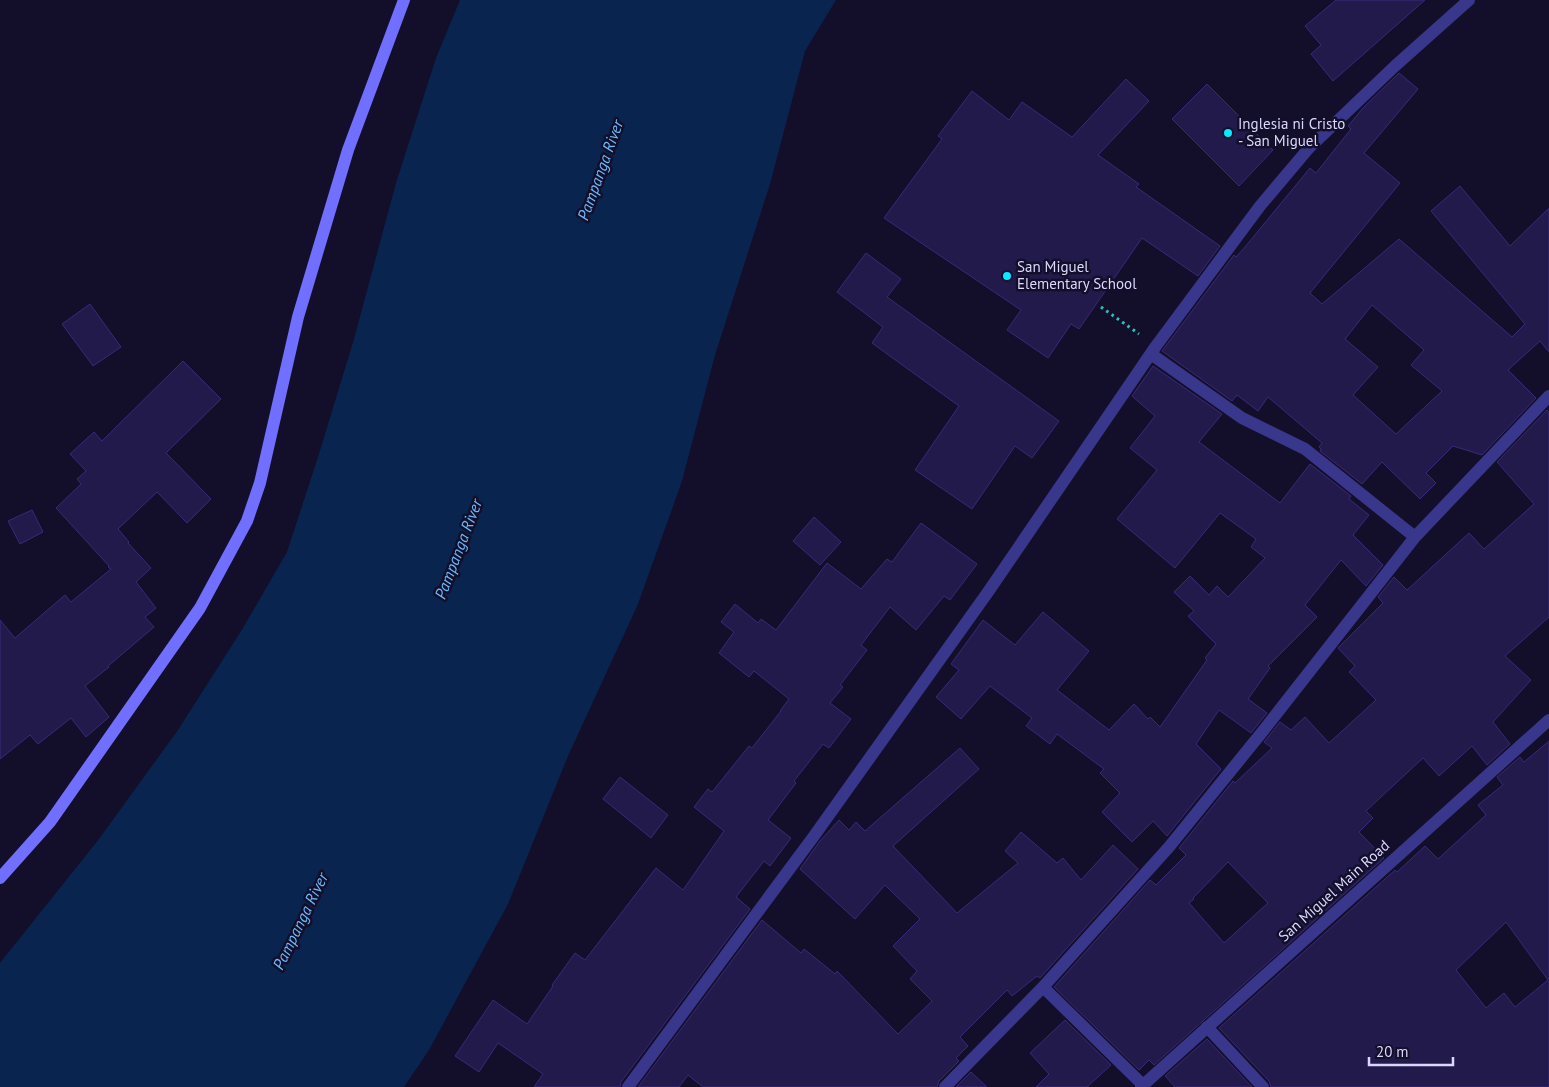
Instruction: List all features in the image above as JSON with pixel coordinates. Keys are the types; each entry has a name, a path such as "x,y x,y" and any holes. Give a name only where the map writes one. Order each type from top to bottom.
{"main road":[{"path":"0,878 50,822 194,616 247,522 260,483 298,317 348,150 404,0"}],"street":[{"path":"628,1087 814,836 988,592 1154,350 1260,206 1309,148 1395,66 1469,0"},
{"path":"1154,350 1242,418 1305,449 1415,537"},
{"path":"945,1087 1043,987 1175,839 1263,731 1415,537 1549,396"},
{"name":"San Miguel Main Road","path":"1142,1086 1549,720"},
{"path":"1043,987 1142,1086"},
{"path":"1207,1027 1263,1087"}],"path":[{"path":"1101,307 1154,350"}],"water":[{"name":"Pampanga River","path":"460,0 836,0 805,51 770,184 715,355 682,481 638,604 568,756 508,904 429,1050 404,1087 0,1087 0,963 99,839 178,730 243,628 287,552 354,339 396,183 436,58"}],"building":[{"path":"1336,0 1425,0 1333,81 1311,54 1321,45 1305,26"},
{"path":"1399,73 1418,89 1364,153 1400,183 1310,293 1322,304 1399,239 1512,337 1525,324 1431,211 1460,186 1510,246 1549,208 1549,352 1540,341 1508,370 1536,398 1482,455 1453,446 1426,473 1436,483 1420,499 1382,462 1362,484 1320,451 1319,447 1322,443 1268,397 1258,411 1237,395 1232,401 1162,351 1234,255 1236,257 1245,247 1310,168 1316,173 1351,129 1348,126 1363,108","holes":["1372,305 1424,350 1411,365 1442,391 1396,434 1353,395 1378,367 1345,339"]},
{"path":"1126,79 1149,101 1098,155 1139,184 1136,187 1220,246 1198,276 1142,238 1079,329 1071,324 1048,358 1007,330 1021,310 884,218 942,139 938,136 972,91 1009,120 1022,102 1072,137"},
{"path":"1207,84 1273,150 1239,186 1172,119"},
{"path":"866,253 901,279 887,297 1059,421 1032,458 1015,446 972,509 915,470 959,406 872,343 883,327 837,292"},
{"path":"90,304 121,347 93,366 62,324"},
{"path":"183,361 221,399 166,453 211,499 187,523 157,492 118,529 151,568 136,582 156,608 145,617 154,627 85,686 109,717 86,737 71,718 38,744 30,735 0,759 0,620 15,638 65,595 71,602 111,569 56,508 81,484 77,479 86,471 70,454 94,432 102,441"},
{"path":"1153,366 1222,414 1199,442 1280,503 1310,464 1351,496 1349,499 1369,515 1353,535 1383,565 1366,586 1341,560 1305,605 1317,617 1268,666 1270,668 1248,699 1267,713 1251,733 1219,710 1196,744 1221,769 1167,836 1153,821 1132,842 1102,812 1120,793 1100,773 1104,769 1057,734 1050,744 1026,726 1032,718 990,686 961,719 936,697 959,670 951,664 983,620 1015,645 1043,612 1089,651 1057,690 1109,730 1134,704 1148,719 1150,717 1160,727 1207,660 1205,658 1216,644 1188,616 1194,611 1174,592 1190,576 1209,595 1217,586 1228,597 1265,558 1251,547 1256,539 1220,513 1175,568 1117,519 1157,470 1130,448 1155,416 1132,396"},
{"path":"1547,410 1549,412 1549,617 1505,656 1531,680 1493,722 1510,744 1487,765 1472,746 1439,776 1423,758 1366,811 1373,818 1359,832 1384,858 1154,1065 1149,1060 1139,1070 1054,987 1150,880 1156,885 1186,855 1179,848 1233,781 1235,783 1272,748 1264,742 1280,722 1291,730 1305,717 1329,743 1376,700 1349,672 1355,666 1338,648 1383,603 1378,597 1394,577 1407,590 1469,533 1484,549 1534,504 1497,462","holes":["1228,862 1268,903 1224,943 1189,903"]},
{"path":"32,510 43,532 20,544 8,521"},
{"path":"814,517 841,542 820,565 793,541"},
{"path":"921,523 977,564 950,600 944,596 916,630 890,607 861,645 867,650 840,685 843,687 830,703 851,719 829,748 823,744 794,781 796,783 768,820 791,838 770,866 764,861 736,897 750,909 621,1082 620,1087 534,1087 543,1074 498,1043 479,1072 455,1056 493,1000 527,1024 575,953 585,960 656,868 683,890 724,831 694,807 708,789 712,792 749,746 752,748 789,699 754,671 749,677 719,653 734,632 721,622 735,604 758,623 761,619 776,630 827,563 861,589 887,559 892,562"},
{"path":"1549,741 1549,1087 1271,1087 1269,1081 1219,1028 1395,870 1397,872 1425,846 1438,859 1486,815 1478,805 1503,785 1497,777 1520,757 1524,762","holes":["1506,922 1548,980 1515,1007 1504,993 1486,1008 1456,970"]},
{"path":"960,748 979,769 893,846 957,913 1018,863 1005,851 1021,832 1057,863 1063,858 1081,880 1113,845 1138,869 1040,978 1037,976 1012,996 1007,990 960,1037 968,1046 956,1058 959,1061 939,1081 937,1087 703,1087 688,1075 679,1087 638,1087 762,920 801,953 804,949 835,974 837,971 898,1034 932,1001 910,979 917,971 893,946 920,919 885,885 855,919 800,869 820,841 839,820 849,830 856,822 865,831"},
{"path":"620,777 668,815 651,838 603,799"},
{"path":"1065,1020 1111,1065 1087,1087 1036,1087 1049,1074 1030,1053"},
{"path":"1207,1039 1252,1087 1175,1087 1165,1076"},
{"path":"971,1072 987,1087 956,1087"}],"place":[{"name":"Inglesia ni Cristo - San Miguel","path":"1228,133"},
{"name":"San Miguel Elementary School","path":"1007,276"}]}
